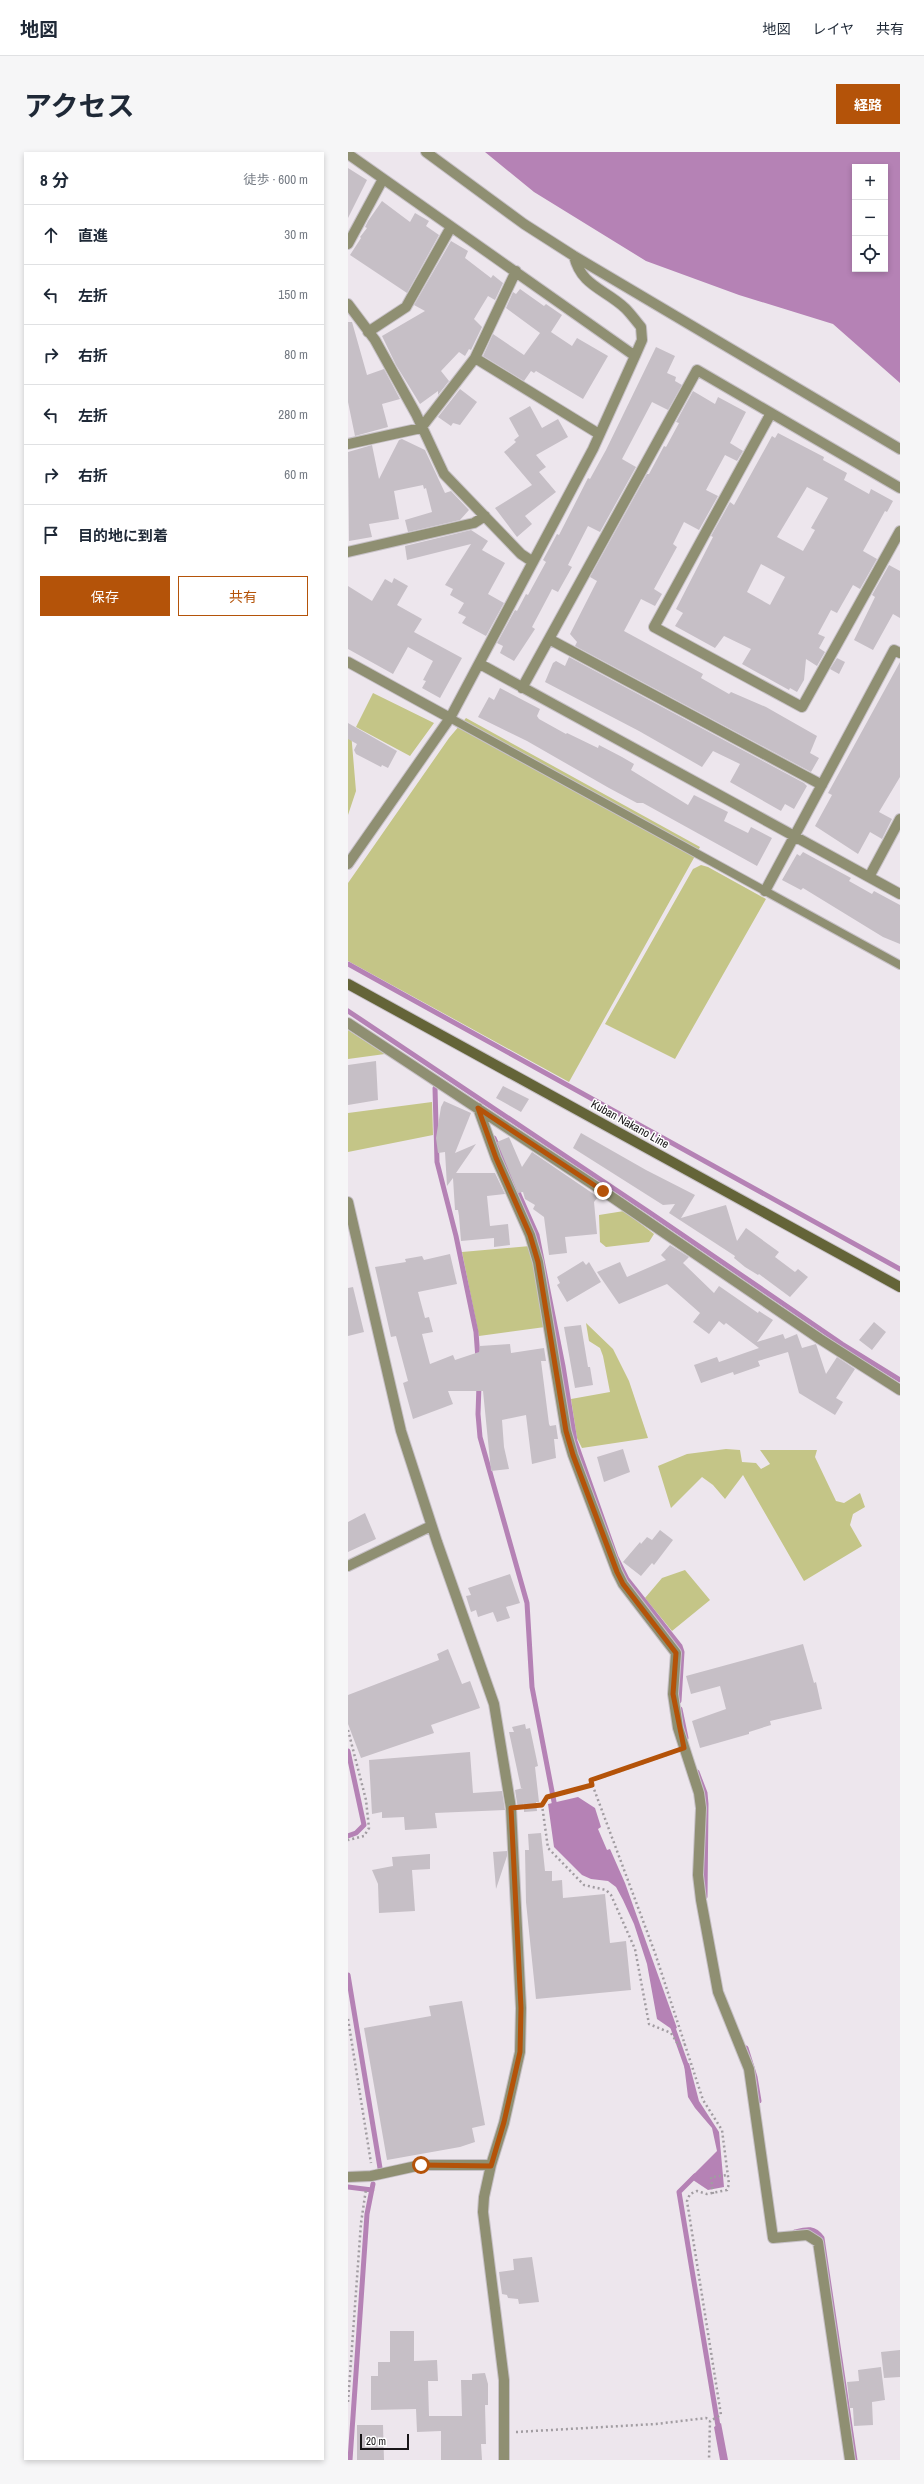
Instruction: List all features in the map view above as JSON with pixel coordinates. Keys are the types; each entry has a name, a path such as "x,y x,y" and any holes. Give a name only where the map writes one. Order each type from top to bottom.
{"main road":[{"name":"Kuban Nakano Line","path":"348,984 900,1287"}],"street":[{"path":"426,152 524,224 574,256 900,449"},
{"path":"348,154 635,356"},
{"path":"348,244 383,179"},
{"path":"368,332 406,306 451,227"},
{"path":"348,864 450,718 593,449 642,340 641,327 625,308 589,282 578,270 574,256"},
{"path":"348,444 421,428 475,358 516,271"},
{"path":"348,306 368,332 412,407 444,474 521,554 533,562"},
{"path":"475,358 599,434"},
{"path":"522,688 697,370 900,488"},
{"path":"771,413 654,628 802,707 900,531"},
{"path":"348,552 474,523 485,516"},
{"path":"549,639 822,784"},
{"path":"765,891 894,650 900,653"},
{"path":"348,662 450,718"},
{"path":"480,664 900,894"},
{"path":"869,877 900,819"},
{"path":"348,1023 478,1108 814,1335 900,1390"},
{"path":"478,1108 496,1158 530,1235 538,1262 566,1431 573,1455 617,1572 623,1584 676,1653 673,1694 684,1748 699,1793 701,1808 698,1875 700,1900 718,1992 749,2069 773,2238 807,2235 818,2242 850,2460"},
{"path":"348,1202 401,1431 431,1526 494,1704 511,1808 521,2008 520,2052 504,2122 491,2166 484,2197 484,2212 504,2380 506,2432 504,2460"},
{"path":"348,1566 431,1526"},
{"path":"348,2177 369,2176 421,2165 491,2166"}],"lane":[{"path":"450,718 900,965"}],"path":[{"path":"348,1730 366,1800 370,1828 364,1836 348,1840"},
{"path":"684,1748 591,1780 655,1953 703,2100 722,2130 728,2175 727,2190 713,2192 697,2191 690,2194 687,2201 722,2415 712,2421"},
{"path":"511,1808 542,1805 551,1796 592,1785"},
{"path":"542,1805 548,1848 584,1885 606,1890 611,1895 635,1949 649,2024 671,2033 679,2046 685,2045"},
{"path":"348,2019 372,2158 369,2176"},
{"path":"713,2192 712,2177 728,2175"},
{"path":"348,2402 361,2223 365,2192"},
{"path":"506,2432 656,2424 706,2418 712,2421"},
{"path":"709,2460 712,2421"}],"green space":[{"path":"373,693 434,723 410,756 356,727"},
{"path":"466,718 700,847 569,1082 348,961 348,883 449,738"},
{"path":"348,726 351,732 356,791 348,815"},
{"path":"701,865 708,867 766,899 675,1059 605,1024 693,869"},
{"path":"348,1030 385,1054 348,1059"},
{"path":"432,1102 433,1135 348,1152 348,1113"},
{"path":"624,1211 654,1234 649,1242 606,1247 600,1242 599,1215"},
{"path":"530,1246 545,1327 479,1336 462,1252"},
{"path":"586,1323 613,1349 629,1381 648,1438 582,1448 577,1438 571,1399 610,1392 603,1356 600,1348 589,1341"},
{"path":"726,1449 740,1450 742,1462 756,1463 761,1469 770,1464 760,1450 817,1450 815,1457 836,1501 844,1503 860,1493 865,1507 853,1514 850,1525 862,1546 804,1581 743,1475 725,1499 713,1485 702,1477 671,1508 658,1466 687,1454"},
{"path":"685,1570 710,1600 672,1631 645,1598 662,1578"}],"shaded area":[{"path":"485,152 900,152 900,383 833,324 739,295 646,261 534,192"},
{"path":"578,1797 595,1808 601,1827 598,1829 607,1850 610,1849 625,1883 677,2028 673,2030 657,2019 647,1964 634,1924 616,1887 608,1881 591,1879 582,1875 554,1847 548,1804"},
{"path":"689,2063 699,2101 719,2132 724,2187 708,2190 690,2178 717,2151 712,2128 688,2097 684,2064"},
{"path":"721,2423 728,2460 720,2460 714,2427"}],"building":[{"path":"348,168 367,180 348,218"},
{"path":"382,201 410,222 415,213 429,221 426,226 439,235 407,293 350,255 367,228 365,227 368,221"},
{"path":"451,241 468,251 465,258 491,278 493,275 503,283 495,300 488,296 474,319 482,327 471,350 469,349 465,356 459,352 441,371 449,381 438,395 438,391 420,404 396,365 382,336 425,311 414,305"},
{"path":"520,289 544,306 546,304 562,315 551,332 572,346 577,338 608,356 583,399 536,371 534,373 531,371 524,381 483,356 493,334 524,355 540,333 506,308 513,292 516,294"},
{"path":"348,322 352,322 367,375 384,369 400,399 382,404 388,427 355,436 348,402"},
{"path":"656,347 675,356 667,373 676,377 675,381 682,385 668,410 652,402 622,459 636,467 600,532 588,526 568,565 572,567 558,592 552,589 532,627 535,629 514,661 500,653 503,646 497,643 515,610 517,611 526,594 528,595 546,562 543,560 557,534 559,535 588,478 590,479 606,450"},
{"path":"460,389 477,402 460,425 453,423 451,426 438,417"},
{"path":"693,391 715,404 718,397 746,412 730,443 743,451 737,461 725,455 706,490 718,496 699,530 684,522 673,544 677,547 654,589 662,594 655,606 641,599 624,631 703,674 701,678 729,694 731,692 766,707 817,736 810,753 819,758 811,772 575,646 577,642 570,634 597,581 590,577 647,474 649,474 664,446 666,447 679,423 676,422"},
{"path":"530,406 542,428 558,419 568,437 536,455 546,467 539,472 556,492 525,516 532,524 517,537 495,508 532,485 504,452 516,442 514,440 519,436 509,418"},
{"path":"778,433 824,457 823,460 847,473 844,480 869,494 871,489 893,501 887,512 885,511 863,551 877,559 860,589 853,585 837,613 831,610 818,634 825,637 819,648 825,652 817,666 806,659 804,680 797,692 790,688 789,690 742,664 751,649 724,636 715,648 675,626 683,613 676,609 713,537 711,536 730,502 734,505 772,436 775,438","holes":["807,487 828,498 811,528 815,530 803,551 777,537","761,564 785,577 770,605 747,592"]},
{"path":"402,439 425,450 445,493 451,491 469,510 460,520 408,532 405,520 432,512 426,488 424,489 423,485 394,491 399,519 369,524 372,537 349,541 348,452 372,445 379,479 399,440"},
{"path":"471,530 488,541 482,550 505,563 488,594 504,603 486,636 462,623 466,617 458,613 464,603 450,595 453,589 445,585 471,544 407,560 405,546"},
{"path":"889,565 900,571 900,618 893,614 873,650 854,640 875,597 872,595"},
{"path":"394,578 408,586 397,605 422,619 414,632 462,658 440,698 422,688 426,681 423,680 433,661 408,647 393,674 348,649 348,586 372,601 385,579 392,583"},
{"path":"569,657 804,783 807,786 794,809 785,804 781,811 730,782 740,764 713,751 702,767 639,731 545,682 553,663 556,661 565,666"},
{"path":"837,658 845,662 839,674 830,669"},
{"path":"900,662 900,777 879,812 892,819 882,839 870,832 858,854 815,826 832,795 828,793"},
{"path":"500,688 540,709 537,716 539,719 566,734 567,733 598,748 599,745 634,764 631,770 688,805 694,795 728,812 724,821 748,833 751,827 772,838 757,866 643,803 637,803 609,788 527,741 478,717 489,697 494,700"},
{"path":"348,723 397,751 388,768 382,765 381,767 356,754 354,750 357,744 348,739"},
{"path":"803,852 851,878 849,881 872,894 874,891 900,905 900,944 883,937 803,888 801,890 782,880 797,854 800,856"},
{"path":"376,1061 378,1100 348,1105 348,1065"},
{"path":"503,1086 529,1099 521,1112 496,1098"},
{"path":"444,1101 471,1113 455,1153 476,1144 456,1173 495,1173 505,1194 487,1196 490,1226 508,1224 510,1245 494,1247 494,1238 461,1241 458,1210 455,1210 453,1178 447,1186 445,1152 438,1153 436,1138 441,1107"},
{"path":"581,1133 646,1170 695,1195 681,1218 726,1205 737,1241 746,1228 779,1252 775,1257 795,1272 798,1269 808,1277 790,1297 759,1274 758,1275 745,1267 734,1258 735,1256 669,1213 675,1204 663,1205 573,1148"},
{"path":"509,1137 522,1167 532,1152 598,1197 594,1202 597,1234 565,1237 567,1253 549,1255 544,1217 533,1209 535,1205 525,1199 523,1192 518,1193 497,1142"},
{"path":"670,1245 689,1257 683,1263 714,1293 719,1286 758,1313 759,1311 773,1320 757,1342 783,1334 785,1339 797,1334 802,1348 816,1344 826,1374 837,1357 855,1369 836,1398 843,1402 835,1415 799,1393 788,1352 758,1361 760,1366 734,1375 733,1372 701,1383 694,1365 717,1357 719,1362 759,1348 726,1323 724,1325 719,1321 709,1334 693,1322 700,1313 667,1284 619,1304 597,1272 620,1262 627,1277 666,1260 661,1255"},
{"path":"450,1254 457,1284 418,1292 425,1318 429,1317 433,1332 422,1334 430,1364 453,1355 455,1360 479,1352 480,1346 510,1344 511,1353 544,1348 546,1361 541,1361 549,1424 550,1426 556,1425 558,1439 554,1439 556,1458 532,1464 526,1415 502,1420 504,1447 509,1469 491,1471 483,1391 448,1391 453,1404 413,1419 403,1383 408,1381 396,1336 391,1337 375,1267 406,1262 405,1259 422,1256 424,1260"},
{"path":"583,1261 586,1265 589,1262 601,1282 567,1302 557,1285 560,1283 557,1277"},
{"path":"353,1287 364,1332 348,1336 348,1288"},
{"path":"874,1322 886,1332 872,1350 859,1340"},
{"path":"581,1325 588,1367 590,1367 593,1385 575,1388 564,1327"},
{"path":"623,1449 630,1472 604,1482 597,1457"},
{"path":"365,1513 376,1539 348,1552 348,1522"},
{"path":"660,1530 673,1540 654,1565 652,1563 641,1576 623,1562 640,1542 641,1544 647,1537 652,1540"},
{"path":"510,1574 520,1603 506,1607 510,1618 497,1622 493,1612 478,1617 476,1610 471,1612 466,1596 471,1595 468,1588"},
{"path":"803,1644 814,1683 816,1682 822,1709 770,1721 771,1725 749,1732 749,1734 700,1748 692,1721 726,1709 720,1686 691,1694 686,1676"},
{"path":"448,1649 462,1684 470,1681 480,1708 431,1725 434,1733 361,1758 348,1724 348,1695 439,1660 437,1654"},
{"path":"525,1724 526,1729 530,1728 538,1766 535,1767 539,1802 536,1802 537,1811 524,1812 524,1803 522,1809 518,1809 515,1790 523,1788 521,1788 509,1732 514,1732 512,1727"},
{"path":"470,1752 473,1793 502,1791 505,1810 435,1813 437,1828 405,1830 404,1817 382,1818 382,1812 372,1814 369,1760"},
{"path":"541,1833 545,1871 552,1871 552,1881 562,1880 563,1898 605,1894 610,1943 626,1941 631,1990 536,1999 526,1902 525,1850 529,1850 528,1834"},
{"path":"507,1851 507,1856 496,1889 493,1852"},
{"path":"430,1854 430,1869 412,1870 415,1911 379,1913 378,1884 372,1870 393,1866 392,1857"},
{"path":"462,2001 485,2125 472,2128 475,2142 460,2147 387,2160 364,2028 431,2016 429,2006"},
{"path":"532,2257 539,2302 519,2304 518,2299 508,2298 507,2295 502,2294 499,2272 514,2270 513,2259"},
{"path":"390,2331 414,2331 414,2361 437,2360 438,2381 428,2381 429,2416 462,2416 461,2380 472,2380 472,2374 485,2373 488,2384 488,2405 485,2405 486,2444 481,2444 482,2460 441,2460 441,2431 417,2432 416,2409 371,2410 371,2376 378,2376 378,2362 390,2362"},
{"path":"900,2350 900,2377 884,2378 881,2352"},
{"path":"881,2367 885,2400 872,2402 873,2425 854,2426 853,2408 850,2408 847,2382 859,2381 858,2370"},
{"path":"357,2425 383,2425 384,2460 357,2460"}],"waterway":[{"path":"348,964 900,1269"},
{"path":"348,1011 649,1212 842,1344 900,1380"},
{"path":"435,1088 437,1162 456,1236 476,1332 478,1359"},
{"path":"494,1138 537,1235 563,1366 575,1441 616,1557 627,1579 680,1646 682,1652 679,1701"},
{"path":"479,1385 478,1414 480,1437 527,1603 532,1687 555,1807"},
{"path":"680,1709 686,1738"},
{"path":"348,1751 364,1825 356,1833 348,1836"},
{"path":"697,1772 705,1793 706,1804 705,1897"},
{"path":"348,1975 380,2168"},
{"path":"672,2025 688,2070"},
{"path":"746,2048 755,2077 759,2101"},
{"path":"695,2176 679,2192 719,2432"},
{"path":"350,2460 367,2214 373,2184"},
{"path":"348,2187 372,2190"},
{"path":"795,2232 813,2230 822,2238 855,2460"}],"route":[{"path":"421,2165 478,2164 491,2166 504,2122 520,2052 521,2008 511,1808 542,1805 547,1797 592,1785 591,1780 684,1748 678,1728 673,1694 677,1657 675,1649 623,1584 617,1572 573,1455 566,1431 538,1262 530,1235 496,1158 478,1108 603,1191"}]}
